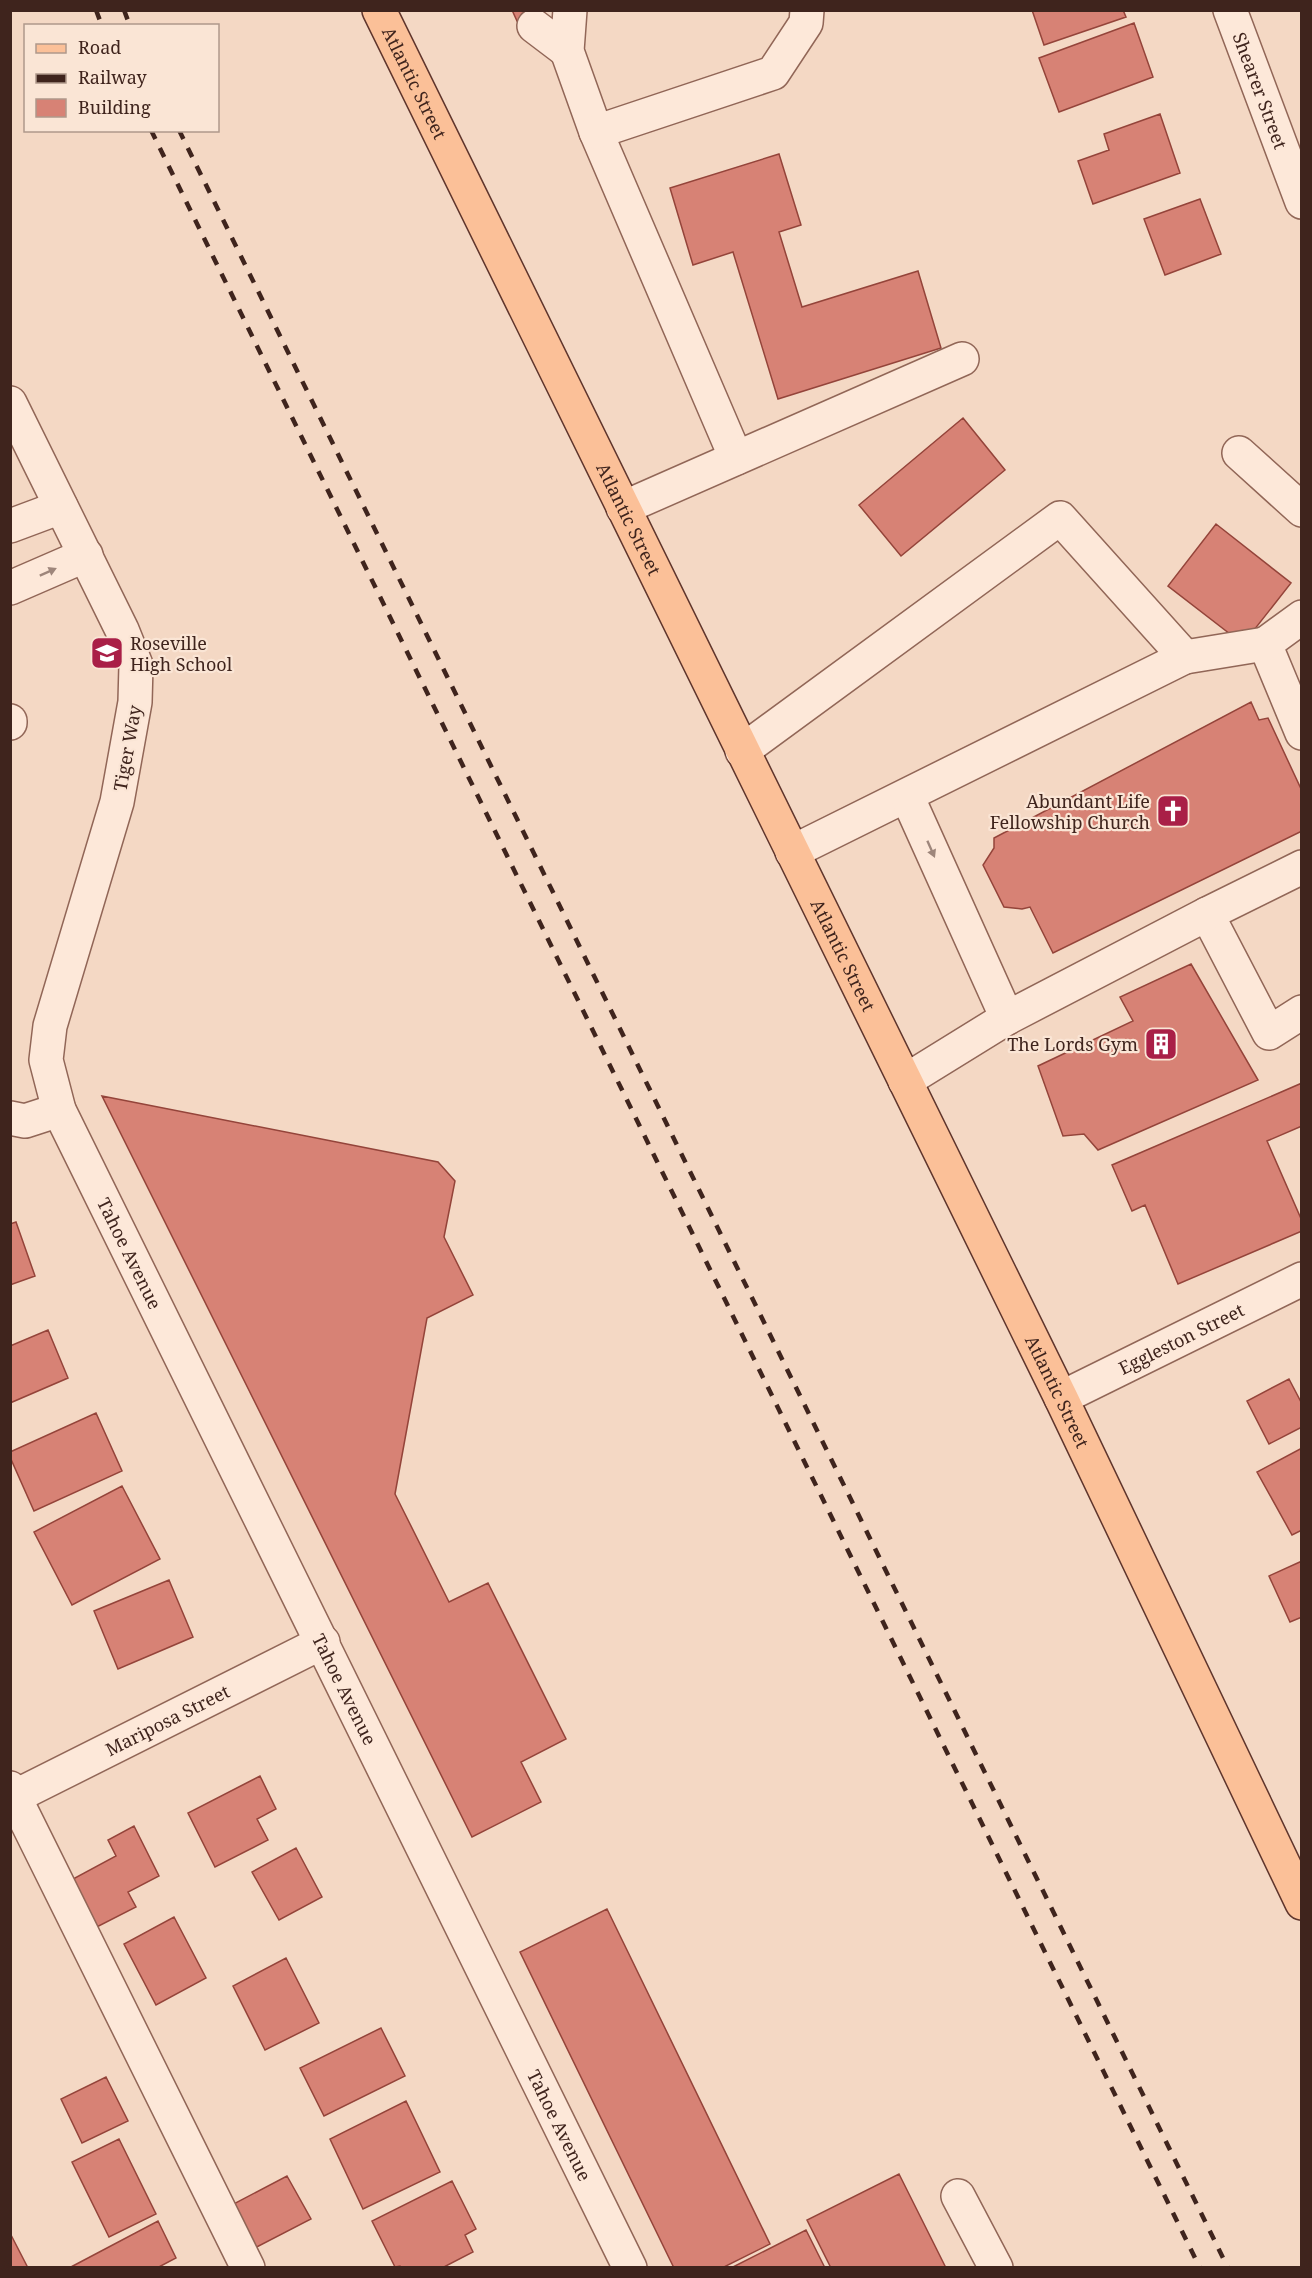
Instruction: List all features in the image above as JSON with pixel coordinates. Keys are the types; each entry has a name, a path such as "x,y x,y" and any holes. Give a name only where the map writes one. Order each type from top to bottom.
{"main road":[{"name":"Atlantic Street","path":"379,10 1061,1398 1302,1903"}],"street":[{"path":"570,10 567,51 596,132 736,458"},
{"path":"596,132 773,73 806,23 807,10"},
{"name":"Shearer Street","path":"1230,10 1302,202"},
{"path":"534,26 567,51"},
{"path":"623,508 962,359"},
{"name":"Tiger Way","path":"10,403 86,555 136,665 135,702 117,802 50,1026 46,1060 59,1110"},
{"path":"1239,453 1302,510"},
{"path":"10,526 62,507"},
{"path":"742,751 1060,518 1185,657"},
{"path":"10,588 86,555"},
{"path":"792,852 1185,657 1265,644 1302,617"},
{"path":"1265,644 1302,733"},
{"path":"907,796 1006,1018"},
{"path":"904,1080 1006,1018 1302,867"},
{"path":"1207,914 1269,1033 1302,1012"},
{"path":"10,1118 25,1121 59,1110"},
{"name":"Tahoe Avenue","path":"59,1110 630,2268"},
{"name":"Eggleston Street","path":"1061,1398 1302,1279"},
{"name":"Mariposa Street","path":"12,1795 322,1642"},
{"path":"12,1795 248,2268"},
{"path":"958,2196 996,2268"}],"building":[{"path":"512,10 540,10 517,21"},
{"path":"1032,10 1123,10 1126,17 1044,45"},
{"path":"1134,23 1153,77 1059,112 1039,58"},
{"path":"1160,114 1180,173 1093,204 1078,161 1109,150 1104,134"},
{"path":"779,154 801,225 779,232 802,307 918,271 941,348 778,399 733,252 693,265 670,188"},
{"path":"1200,199 1221,254 1165,275 1144,219"},
{"path":"963,418 1005,470 901,556 859,505"},
{"path":"1216,524 1291,583 1243,644 1168,586"},
{"name":"Abundant Life Fellowship Church","path":"1251,702 1259,720 1268,718 1302,791 1302,831 1053,953 1030,907 1022,909 1004,907 983,865 994,848 994,838"},
{"name":"The Lords Gym","path":"1191,964 1258,1080 1098,1150 1084,1134 1063,1136 1038,1066 1133,1021 1120,997"},
{"path":"1302,1083 1302,1126 1267,1141 1302,1221 1302,1231 1178,1284 1145,1205 1132,1211 1112,1165"},
{"path":"102,1096 438,1162 455,1181 444,1237 473,1295 427,1318 395,1494 449,1602 488,1583 566,1739 521,1762 541,1802 472,1837"},
{"path":"16,1222 35,1276 10,1285 10,1224"},
{"path":"48,1330 68,1378 10,1403 10,1346"},
{"path":"1289,1379 1302,1404 1302,1427 1269,1444 1247,1401"},
{"path":"96,1413 122,1471 34,1511 10,1457 10,1452"},
{"path":"1302,1448 1302,1530 1292,1535 1257,1472"},
{"path":"122,1486 160,1559 72,1605 34,1532"},
{"path":"1302,1561 1302,1617 1290,1622 1269,1576"},
{"path":"169,1580 193,1637 118,1669 94,1611"},
{"path":"260,1776 276,1809 257,1819 268,1840 215,1867 188,1813"},
{"path":"134,1826 159,1876 128,1892 136,1907 85,1933 60,1886 116,1856 108,1840"},
{"path":"296,1848 322,1897 279,1920 252,1872"},
{"path":"607,1909 770,2244 722,2268 674,2268 520,1952"},
{"path":"174,1917 206,1978 156,2005 124,1944"},
{"path":"286,1958 319,2023 265,2050 233,1986"},
{"path":"381,2028 405,2076 324,2116 300,2068"},
{"path":"106,2077 128,2121 82,2143 61,2099"},
{"path":"406,2101 440,2172 363,2209 330,2139"},
{"path":"119,2139 156,2214 109,2237 72,2162"},
{"path":"899,2174 946,2268 831,2268 807,2220"},
{"path":"287,2176 311,2219 249,2251 226,2208"},
{"path":"452,2181 476,2229 465,2235 473,2252 442,2268 395,2267 372,2221"},
{"path":"158,2221 176,2258 157,2268 69,2268"},
{"path":"806,2230 825,2268 731,2268"},
{"path":"10,2233 28,2268 10,2268"}],"railway":[{"path":"96,10 101,24"},
{"path":"124,10 129,24"},
{"path":"152,132 1200,2268"},
{"path":"180,132 1228,2268"}],"place":[{"name":"Roseville High School","path":"107,653"},
{"name":"Abundant Life Fellowship Church","path":"1173,811"},
{"name":"The Lords Gym","path":"1161,1044"}]}
